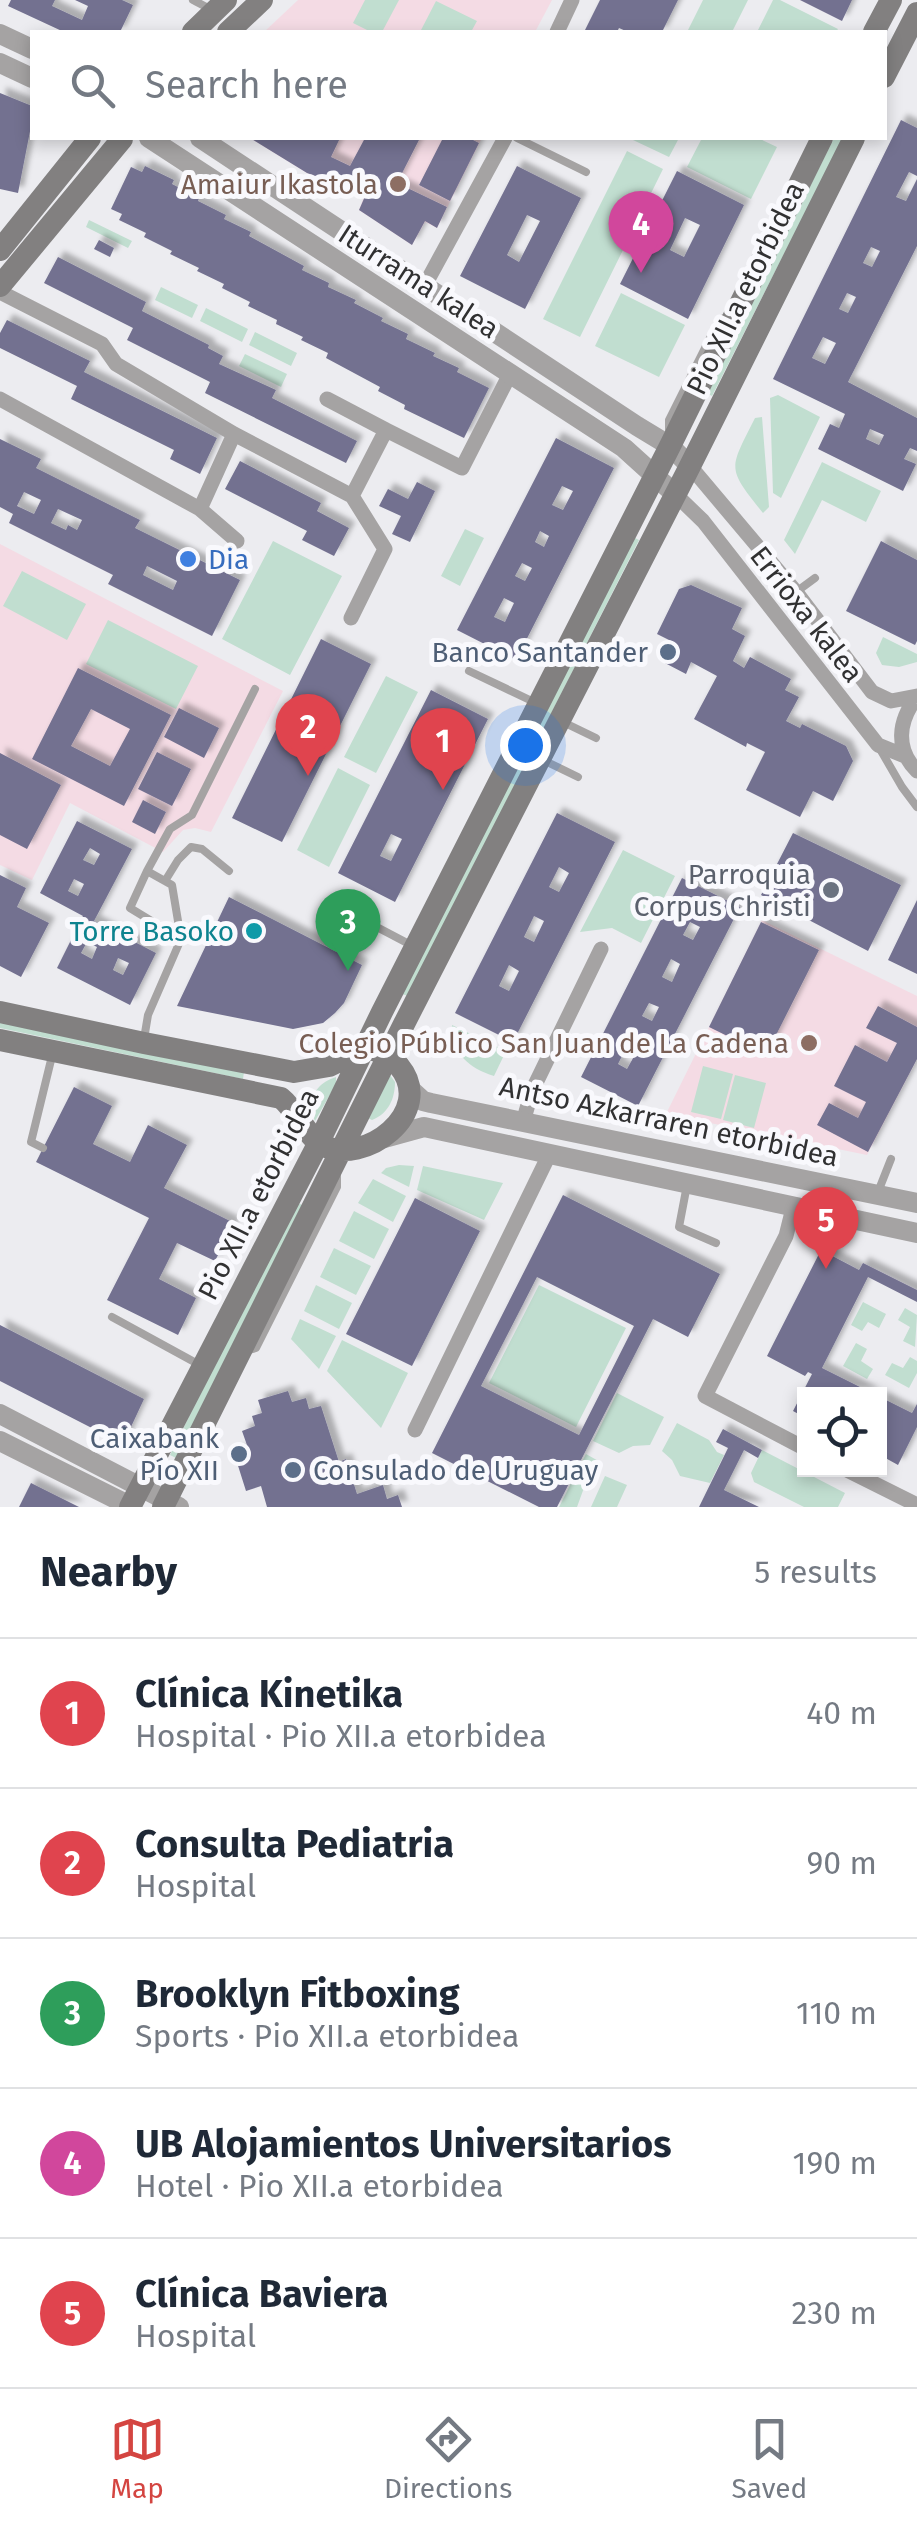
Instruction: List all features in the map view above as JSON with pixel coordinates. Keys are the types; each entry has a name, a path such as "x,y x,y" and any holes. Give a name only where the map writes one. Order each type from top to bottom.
{"main road":[{"path":"230,30 262,0"},
{"path":"875,30 891,0"},
{"path":"193,30 211,4"},
{"path":"887,71 917,13"},
{"path":"0,250 88,140"},
{"path":"0,289 119,140"},
{"name":"Pio XII.a etorbidea","path":"169,1505 332,1153 366,1048 411,945 428,921 670,446 821,140"},
{"name":"Pio XII.a etorbidea","path":"137,1495 202,1366 390,1056 541,758 569,711 853,140"},
{"path":"0,1012 294,1072 329,1066"},
{"path":"0,1040 282,1098 332,1153"},
{"path":"293,1108 300,1091 329,1066 366,1048 390,1056 406,1075 412,1091 407,1112 384,1138"},
{"name":"Antso Azkarraren etorbidea","path":"332,1153 384,1138"}],"street":[{"path":"557,30 572,0"},
{"path":"0,34 30,48"},
{"path":"0,63 30,77"},
{"name":"Iturrama kalea","path":"152,140 624,448 654,476"},
{"name":"Iturrama kalea","path":"203,140 670,446"},
{"path":"426,285 504,140"},
{"path":"0,289 102,344 116,364 234,434 352,496 385,550 351,618"},
{"path":"327,399 462,468 510,374"},
{"path":"0,399 200,509 237,541"},
{"path":"352,496 386,430"},
{"path":"200,509 234,434"},
{"path":"670,446 690,466"},
{"name":"Errioxa kalea","path":"690,466 796,592 872,692 890,701 917,697"},
{"path":"654,476 673,500"},
{"name":"Errioxa kalea","path":"673,500 702,521 878,745 905,756"},
{"path":"917,697 902,724 901,740 905,756 917,772"},
{"path":"523,1122 532,1091 601,950"},
{"name":"Antso Azkarraren etorbidea","path":"412,1091 423,1101 916,1201"},
{"name":"Antso Azkarraren etorbidea","path":"384,1138 424,1127 917,1234"},
{"name":"Antso Azkarraren etorbidea","path":"415,1430 549,1155"},
{"path":"793,1208 786,1236 706,1396 797,1444"},
{"path":"0,1414 137,1495"},
{"path":"2,1448 169,1505"},
{"path":"860,1477 917,1505"}],"lane":[{"path":"521,140 586,172"},
{"name":"Pio XII.a etorbidea","path":"670,446 669,420 719,320 734,314"},
{"path":"648,432 660,430 669,420"},
{"name":"Pio XII.a etorbidea","path":"618,628 671,524 673,500"},
{"path":"796,592 815,578"},
{"path":"468,671 538,704"},
{"path":"181,938 130,908 170,828 192,815 255,690"},
{"path":"569,711 596,738"},
{"path":"878,745 917,808"},
{"path":"541,758 578,776"},
{"path":"164,881 191,847 202,848 229,871"},
{"path":"144,1043 148,1016 181,938 172,885 147,871"},
{"path":"333,904 411,945"},
{"path":"44,1148 31,1142 53,1051"},
{"path":"877,1195 892,1160"},
{"path":"687,1185 679,1227 716,1243"},
{"path":"112,1317 202,1366"}],"shaded area":[{"path":"298,0 552,0 536,30 266,30"},
{"name":"Amaiur Ikastola","path":"253,140 481,140 437,228 425,222 412,245 359,210 365,194 307,173"},
{"path":"0,544 283,691 211,832 183,830 163,852 70,803 32,880 0,865"},
{"name":"Colegio Público San Juan de La Cadena","path":"762,920 917,996 917,1059 867,1155 666,1114"}],"green space":[{"path":"365,0 399,0 383,30 367,30 353,23"},
{"path":"703,0 748,0 733,30 688,30"},
{"path":"773,0 838,29 837,30 758,30"},
{"path":"436,1 477,21 472,30 421,30"},
{"path":"633,140 678,140 669,157"},
{"path":"701,140 762,140 777,147 751,199 687,167"},
{"path":"833,140 842,140 712,396 706,393"},
{"path":"627,151 663,169 580,337 543,319"},
{"path":"89,220 132,241 128,248 86,227"},
{"path":"161,287 198,305 192,318 155,300"},
{"path":"621,293 685,325 659,377 595,346"},
{"path":"206,308 248,329 242,342 200,321"},
{"path":"255,332 297,353 291,366 249,345"},
{"path":"245,354 287,374 281,387 239,366"},
{"path":"778,395 820,417 781,498 773,493 770,398"},
{"path":"762,417 769,507 763,513 742,486 735,468 755,418"},
{"path":"822,462 881,491 866,522 822,500 795,554 784,540"},
{"path":"465,529 484,538 460,586 441,576"},
{"path":"633,537 639,540 408,996 402,994"},
{"path":"273,541 342,576 290,675 222,639"},
{"path":"22,571 86,604 67,640 3,606"},
{"path":"108,620 198,666 176,709 86,664"},
{"path":"883,637 917,654 917,662 899,667 882,665 876,653"},
{"path":"386,676 418,692 376,773 344,757"},
{"path":"338,768 370,785 329,867 297,850"},
{"path":"623,850 675,876 641,943 612,928 580,932"},
{"path":"0,1021 244,1072 243,1079 0,1028"},
{"path":"452,1025 506,1051 494,1076 463,1058 452,1035"},
{"path":"703,1066 733,1074 721,1119 691,1112"},
{"path":"390,1075 395,1082 392,1100 372,1120 368,1118"},
{"path":"735,1075 766,1083 754,1128 723,1120"},
{"path":"336,1077 336,1084 315,1121 311,1107 314,1094"},
{"path":"399,1165 414,1166 409,1187 381,1173"},
{"path":"423,1166 503,1183 484,1220 417,1190"},
{"path":"373,1179 406,1196 393,1222 358,1203"},
{"path":"296,1202 302,1205 178,1459 170,1455"},
{"path":"354,1211 389,1229 374,1259 339,1241"},
{"path":"334,1248 371,1266 356,1295 320,1277"},
{"path":"316,1285 352,1303 339,1329 304,1311"},
{"path":"539,1285 626,1328 576,1427 489,1383"},
{"path":"863,1302 886,1314 879,1328 868,1322 862,1331 851,1325"},
{"path":"905,1308 917,1315 915,1347 903,1341 910,1327 898,1320"},
{"path":"300,1319 336,1336 319,1369 291,1339"},
{"path":"342,1340 408,1373 381,1428 327,1371"},
{"path":"856,1343 867,1349 861,1361 873,1369 867,1379 843,1366"},
{"path":"910,1357 917,1361 917,1373 909,1388 885,1375 892,1363 903,1368"},
{"path":"617,1393 664,1417 650,1445 633,1446 619,1453 593,1441"},
{"path":"677,1423 709,1440 724,1455 710,1483 680,1476 662,1451"},
{"path":"762,1450 797,1468 797,1477 814,1477 845,1493 838,1507 804,1507 754,1482 751,1473"},
{"path":"586,1454 602,1463 585,1485 577,1507 559,1507"},
{"path":"605,1476 627,1485 617,1507 591,1507"}],"building":[{"path":"11,0 55,0 52,6 82,20 88,6 75,0 122,0 133,5 121,30 60,30 8,6"},
{"path":"600,0 678,0 663,30 585,30"},
{"path":"800,0 852,0 842,21"},
{"path":"0,93 30,105 30,131 18,193 0,189"},
{"path":"901,120 917,128 917,176 909,172 896,197 906,201 917,179 917,246 848,382 917,418 917,451 910,448 904,459 916,464 903,491 818,449 830,424 839,428 845,414 773,379","holes":["871,247 880,251 872,267 863,263","847,293 856,297 848,313 839,309","823,337 836,343 825,364 812,358","870,429 884,435 879,445 866,439"]},
{"name":"Amaiur Ikastola","path":"253,140 339,140 331,157 350,166 364,140 419,140 397,183 447,207 437,228 425,221 412,245 359,210 366,194 307,173"},
{"path":"442,140 479,143 450,201 419,185"},
{"path":"145,166 174,180 172,184 251,232 249,236 304,266 302,270 329,283 328,287 408,334 406,339 489,388 464,438 404,409 405,405 378,391 380,387 326,358 328,353 248,306 250,302 222,288 224,284 144,237 146,233 119,220 122,214 111,209 131,167 142,172"},
{"path":"517,166 581,198 525,309 460,276","holes":["527,215 540,221 519,262 507,255"]},
{"path":"677,171 744,205 688,319 620,284","holes":["685,218 700,225 684,257 670,250"]},
{"path":"99,240 114,248 110,257 94,249"},
{"path":"58,257 146,302 142,311 209,345 223,356 219,364 276,390 272,398 357,441 346,463 205,393 210,382 127,340 133,328 44,283"},
{"path":"7,320 90,361 84,372 217,438 200,474 170,459 174,450 71,399 77,386 0,348 0,333"},
{"path":"556,438 614,468 516,660 457,630","holes":["562,486 573,491 563,510 552,505","540,531 549,536 544,547 535,542","522,563 532,568 525,581 515,576","504,598 514,603 505,622 494,617"]},
{"path":"0,439 41,459 36,468 140,520 135,528 240,580 212,636 108,584 113,575 9,523 13,514 0,507","holes":["24,492 41,500 34,514 17,506","58,509 82,520 77,530 51,523","147,566 177,581 173,590 143,575"]},
{"path":"240,461 321,503 317,511 349,528 334,556 302,540 307,531 225,489"},
{"path":"417,482 435,491 410,542 392,534 401,516 379,506 388,489 408,499"},
{"path":"881,541 917,560 915,645 846,611"},
{"path":"691,585 742,608 732,629 745,636 733,661 744,668 750,657 791,679 785,690 799,697 786,721 800,728 802,724 846,746 853,761 833,801 813,791 800,817 746,790 765,752 747,743 746,747 694,719 717,676 691,662 686,674 663,662 673,642 657,634 679,589"},
{"path":"321,639 371,664 282,842 232,818"},
{"path":"78,668 171,715 124,806 32,759","holes":["91,709 130,729 110,766 71,746"]},
{"path":"431,690 488,719 395,902 338,873","holes":["437,741 451,748 444,762 430,755","391,834 402,839 391,861 380,856"]},
{"path":"179,708 219,728 204,758 164,737"},
{"path":"157,752 191,769 172,806 138,789"},
{"path":"0,753 61,785 27,849 0,835"},
{"path":"143,800 166,812 155,834 132,822"},
{"path":"557,813 615,842 513,1042 455,1013","holes":["559,867 569,873 559,892 549,887","534,916 544,921 534,942 524,937","509,965 519,971 509,991 499,986"]},
{"path":"77,821 132,849 94,921 156,953 130,1005 57,968 83,916 40,893","holes":["90,848 100,854 94,865 83,860","74,879 84,884 78,896 68,891","87,942 97,947 92,959 81,953","118,958 129,963 123,975 113,970"]},
{"name":"Parroquia Corpus Christi","path":"793,833 901,885 868,951 761,895"},
{"path":"0,875 26,888 17,907 49,923 21,977 0,966"},
{"path":"682,878 740,907 638,1106 581,1077","holes":["690,922 700,927 693,940 683,935","671,959 680,964 672,982 662,977","649,1003 659,1007 652,1021 642,1016","627,1046 637,1051 627,1069 618,1064"]},
{"name":"Torre Basoko","path":"229,897 362,965 344,1003 323,1023 293,1029 177,1006"},
{"path":"917,900 917,974 888,960"},
{"path":"761,922 819,950 766,1055 709,1027"},
{"path":"878,1006 917,1027 917,1059 868,1152 817,1125 829,1103 858,1118 866,1102 834,1086 855,1045 887,1062 897,1043 866,1028"},
{"path":"74,1087 112,1106 93,1144 130,1162 148,1125 187,1145 164,1188 234,1223 215,1261 177,1243 159,1279 196,1298 178,1335 107,1300 149,1218 36,1162"},
{"path":"563,1195 720,1274 688,1337 653,1319 557,1507 539,1507 432,1453","holes":["537,1277 634,1326 579,1435 481,1386"]},
{"path":"415,1198 480,1231 412,1366 346,1334"},
{"path":"821,1250 859,1270 863,1263 917,1290 917,1302 868,1277 822,1368 860,1387 805,1387 812,1374 808,1372 805,1376 767,1356"},
{"path":"0,1325 144,1399 123,1444 0,1381"},
{"path":"288,1391 292,1402 306,1398 309,1409 321,1406 339,1462 346,1459 357,1494 383,1485 387,1499 398,1495 402,1507 267,1507 261,1486 246,1491 234,1453 248,1448 242,1431 255,1426 252,1416 262,1413 258,1400"},
{"path":"887,1400 912,1413 917,1404 917,1427 898,1465 887,1459"},
{"path":"723,1429 762,1450 758,1458 744,1450 724,1490 759,1507 699,1507 728,1448 716,1442"},
{"path":"31,1483 79,1507 19,1507"}],"place":[{"name":"Amaiur Ikastola","path":"398,184"},
{"name":"UB Alojamientos Universitarios","path":"641,273"},
{"name":"Dia","path":"188,559"},
{"name":"Banco Santander","path":"668,652"},
{"name":"Consulta Pediatria","path":"308,776"},
{"name":"Clínica Kinetika","path":"443,790"},
{"name":"Parroquia Corpus Christi","path":"831,890"},
{"name":"Torre Basoko","path":"254,931"},
{"name":"Brooklyn Fitboxing","path":"348,971"},
{"name":"Colegio Público San Juan de La Cadena","path":"809,1043"},
{"name":"Clínica Baviera","path":"826,1269"},
{"name":"Caixabank Pío XII","path":"239,1454"},
{"name":"Consulado de Uruguay","path":"293,1470"}]}
